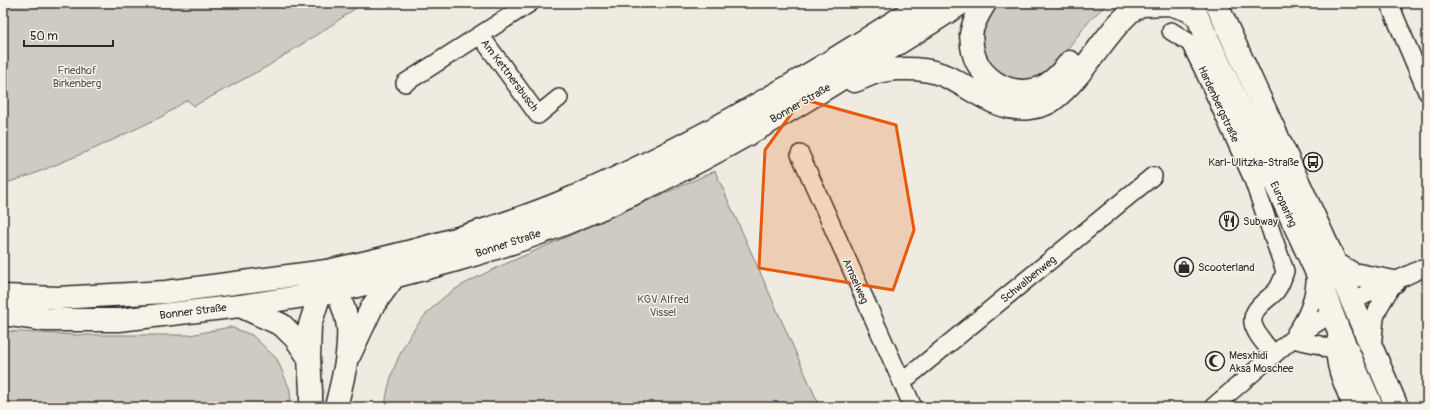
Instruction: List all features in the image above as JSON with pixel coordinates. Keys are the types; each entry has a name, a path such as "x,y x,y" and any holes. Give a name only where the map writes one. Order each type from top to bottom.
{"main road":[{"name":"Bonner Straße","path":"3,296 58,298 166,292 321,272 411,252 452,240 520,218 573,198 644,164 736,117 834,60 924,3"},
{"name":"Bonner Straße","path":"3,314 46,320 119,320 240,306 329,292 394,277 488,250 563,224 662,179 726,145 835,83 962,3"},
{"path":"985,3 975,19 971,35 973,54 977,64 986,76 996,84 1008,89 1020,91 1038,89 1060,75 1110,12 1120,3"},
{"path":"835,83 855,81 877,72 909,69 924,70 953,80 985,99 1004,107 1024,109 1044,105 1064,90 1130,12 1143,4 1157,3 1170,4 1188,10 1194,10"},
{"name":"Europaring","path":"1216,3 1326,267 1335,321 1372,407"},
{"name":"Europaring","path":"1194,10 1326,267 1352,302 1397,407"},
{"path":"1326,267 1394,282"},
{"path":"321,272 329,292 344,310 348,328 346,363 336,407"},
{"path":"346,363 372,307 394,277"},
{"path":"311,407 309,358 310,325 329,292"},
{"path":"1335,321 1352,302"},
{"path":"240,306 282,325 296,339 309,358"},
{"path":"1334,352 1344,357 1354,365"}],"street":[{"name":"Am Kettnersbusch","path":"405,84 530,3"},
{"path":"1389,3 1427,92"},
{"name":"Hardenbergstraße","path":"1171,31 1190,44 1203,69 1252,177 1285,271 1283,281 1277,291 1260,306 1253,315 1253,324 1257,332 1274,355"},
{"name":"Am Kettnersbusch","path":"480,35 538,115 559,98"},
{"name":"Amselweg","path":"800,154 913,407"},
{"name":"Schwalbenweg","path":"902,382 1153,176"},
{"path":"1352,302 1427,266"},
{"path":"1212,407 1292,339 1304,322 1326,267"},
{"path":"1372,350 1374,324 1378,308 1394,282"},
{"path":"1292,339 1335,321 1334,352 1338,372 1352,407"},
{"path":"1292,339 1320,345 1334,352"}],"highlighted area":[{"path":"802,99 896,125 914,230 893,290 759,268 765,150"}],"green space":[{"name":"Friedhof Birkenberg","path":"3,3 363,3 268,66 194,106 187,100 163,116 96,148 31,175 3,184"},
{"path":"992,3 1108,3 1090,20 1061,57 1047,70 1036,78 1023,81 997,74 980,53 982,17"},
{"name":"KGV Alfred Vissel","path":"715,171 820,407 385,407 392,373 407,341 416,326 427,313 454,290 503,265"},
{"path":"230,327 252,335 277,359 290,390 291,407 3,407 3,331 78,335 190,335"}],"place":[{"name":"Karl-Ulitzka-Straße","path":"1313,162"},
{"name":"Subway","path":"1229,221"},
{"name":"Scooterland","path":"1184,267"},
{"name":"Mesxhidi Aksa Moschee","path":"1215,361"}]}
